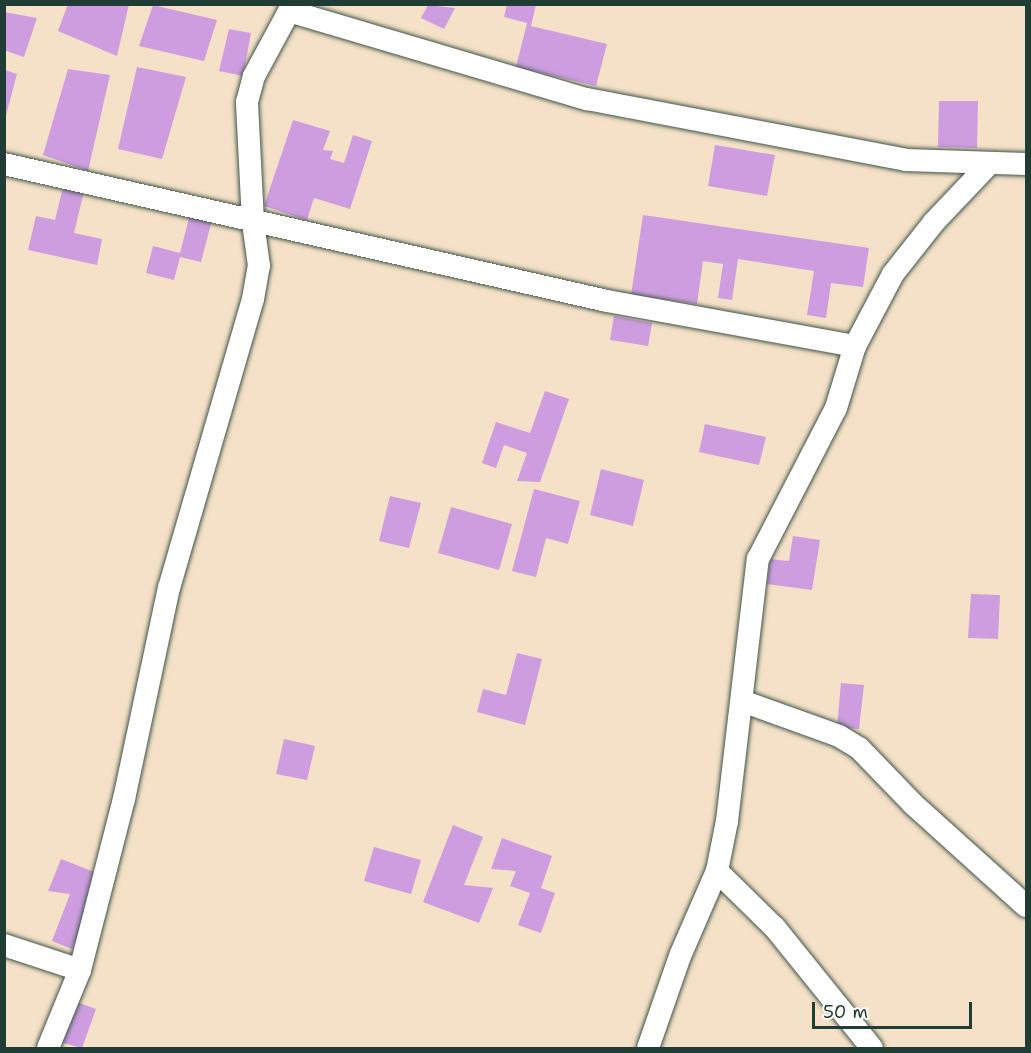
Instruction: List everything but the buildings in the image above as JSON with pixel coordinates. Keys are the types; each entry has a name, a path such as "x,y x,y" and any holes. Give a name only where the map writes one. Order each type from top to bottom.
{"street":[{"path":"48,1048 80,970 123,799 168,588 253,299 259,266 253,222 247,102 254,76 291,8 587,99 906,160 988,165 1026,164"},
{"path":"4,164 607,301 855,346"},
{"path":"648,1048 680,956 717,871 727,821 758,559 836,408 855,346 893,274 988,165"},
{"path":"742,701 840,736 859,748 913,804 1026,906"},
{"path":"717,871 775,928 872,1048"},
{"path":"4,945 80,970"}]}
